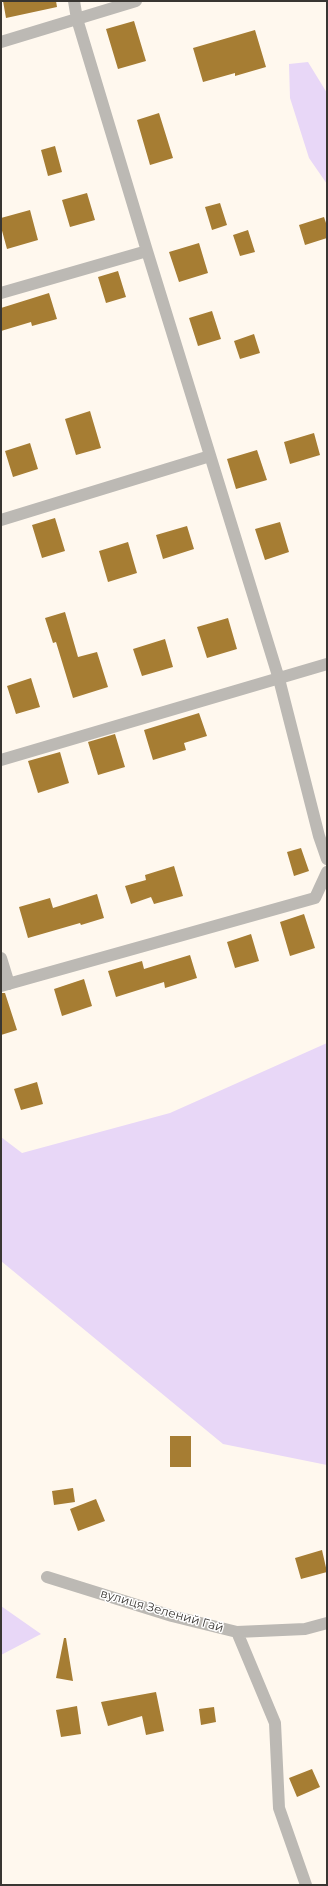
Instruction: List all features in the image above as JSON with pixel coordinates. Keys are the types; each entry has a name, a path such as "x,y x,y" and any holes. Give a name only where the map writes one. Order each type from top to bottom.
{"street":[{"path":"74,1 77,19 147,251 279,678 323,835 327,859"},
{"path":"1,42 136,1"},
{"path":"1,293 147,251"},
{"path":"1,520 210,456"},
{"path":"1,760 327,664"},
{"path":"1,958 5,985 315,898 327,872"},
{"name":"вулиця Зелений Гай","path":"47,1577 172,1616 237,1632 305,1629 327,1623"},
{"path":"237,1632 275,1723 279,1808 306,1885"}],"shaded area":[{"path":"308,62 327,93 327,184 309,158 290,98 289,64"},
{"path":"327,1043 327,1465 223,1444 1,1261 1,1137 22,1153 170,1113"},
{"path":"1,1606 41,1634 1,1655"}],"building":[{"path":"3,1 56,1 57,7 6,18"},
{"path":"134,21 146,61 118,69 106,29"},
{"path":"255,30 266,67 235,76 235,73 203,82 193,48"},
{"path":"159,113 173,158 150,165 137,120"},
{"path":"55,146 62,172 48,176 41,150"},
{"path":"87,193 95,220 70,227 62,200"},
{"path":"220,203 227,225 212,230 205,207"},
{"path":"30,210 38,240 7,249 1,227 1,218"},
{"path":"324,217 327,226 327,238 305,245 299,225"},
{"path":"248,230 255,252 240,256 233,235"},
{"path":"199,243 208,273 179,282 169,252"},
{"path":"118,271 126,297 106,303 98,277"},
{"path":"49,293 57,319 32,326 31,322 1,331 1,308"},
{"path":"212,311 221,339 198,346 189,318"},
{"path":"254,334 260,353 240,359 234,341"},
{"path":"90,411 101,448 76,455 65,419"},
{"path":"314,433 320,455 290,464 284,442"},
{"path":"30,443 38,469 13,477 5,451"},
{"path":"257,450 267,480 236,489 227,459"},
{"path":"55,518 65,551 42,558 32,525"},
{"path":"280,522 289,552 265,560 255,529"},
{"path":"187,526 194,549 163,559 156,535"},
{"path":"128,542 137,573 108,582 99,551"},
{"path":"65,612 78,657 97,652 108,687 73,698 56,642 53,643 45,618"},
{"path":"228,618 237,649 207,658 197,627"},
{"path":"165,639 173,667 142,676 133,649"},
{"path":"31,678 40,707 16,714 7,686"},
{"path":"199,713 207,736 184,743 186,750 153,760 144,730"},
{"path":"115,734 125,767 98,775 88,742"},
{"path":"60,752 69,783 38,793 28,761"},
{"path":"301,848 309,871 294,876 287,852"},
{"path":"174,866 183,896 154,904 151,897 131,904 125,886 146,880 145,875"},
{"path":"97,894 104,918 81,925 80,923 28,938 19,907 50,898 53,908"},
{"path":"304,914 315,948 290,956 280,922"},
{"path":"251,934 259,961 235,968 227,942"},
{"path":"190,955 197,978 165,988 164,982 116,997 108,971 142,961 144,969"},
{"path":"84,979 92,1006 62,1016 54,989"},
{"path":"1,993 5,993 17,1030 1,1035"},
{"path":"37,1082 43,1104 21,1110 14,1089"},
{"path":"170,1436 191,1436 191,1467 170,1467"},
{"path":"73,1488 75,1502 54,1505 52,1491"},
{"path":"96,1499 105,1521 78,1531 70,1509"},
{"path":"322,1550 327,1572 301,1579 295,1558"},
{"path":"64,1638 66,1638 73,1681 56,1678"},
{"path":"156,1692 164,1731 146,1735 142,1716 108,1726 101,1702"},
{"path":"77,1706 81,1734 61,1737 56,1710"},
{"path":"214,1707 216,1722 201,1725 199,1709"},
{"path":"312,1769 320,1787 297,1797 289,1778"}]}
